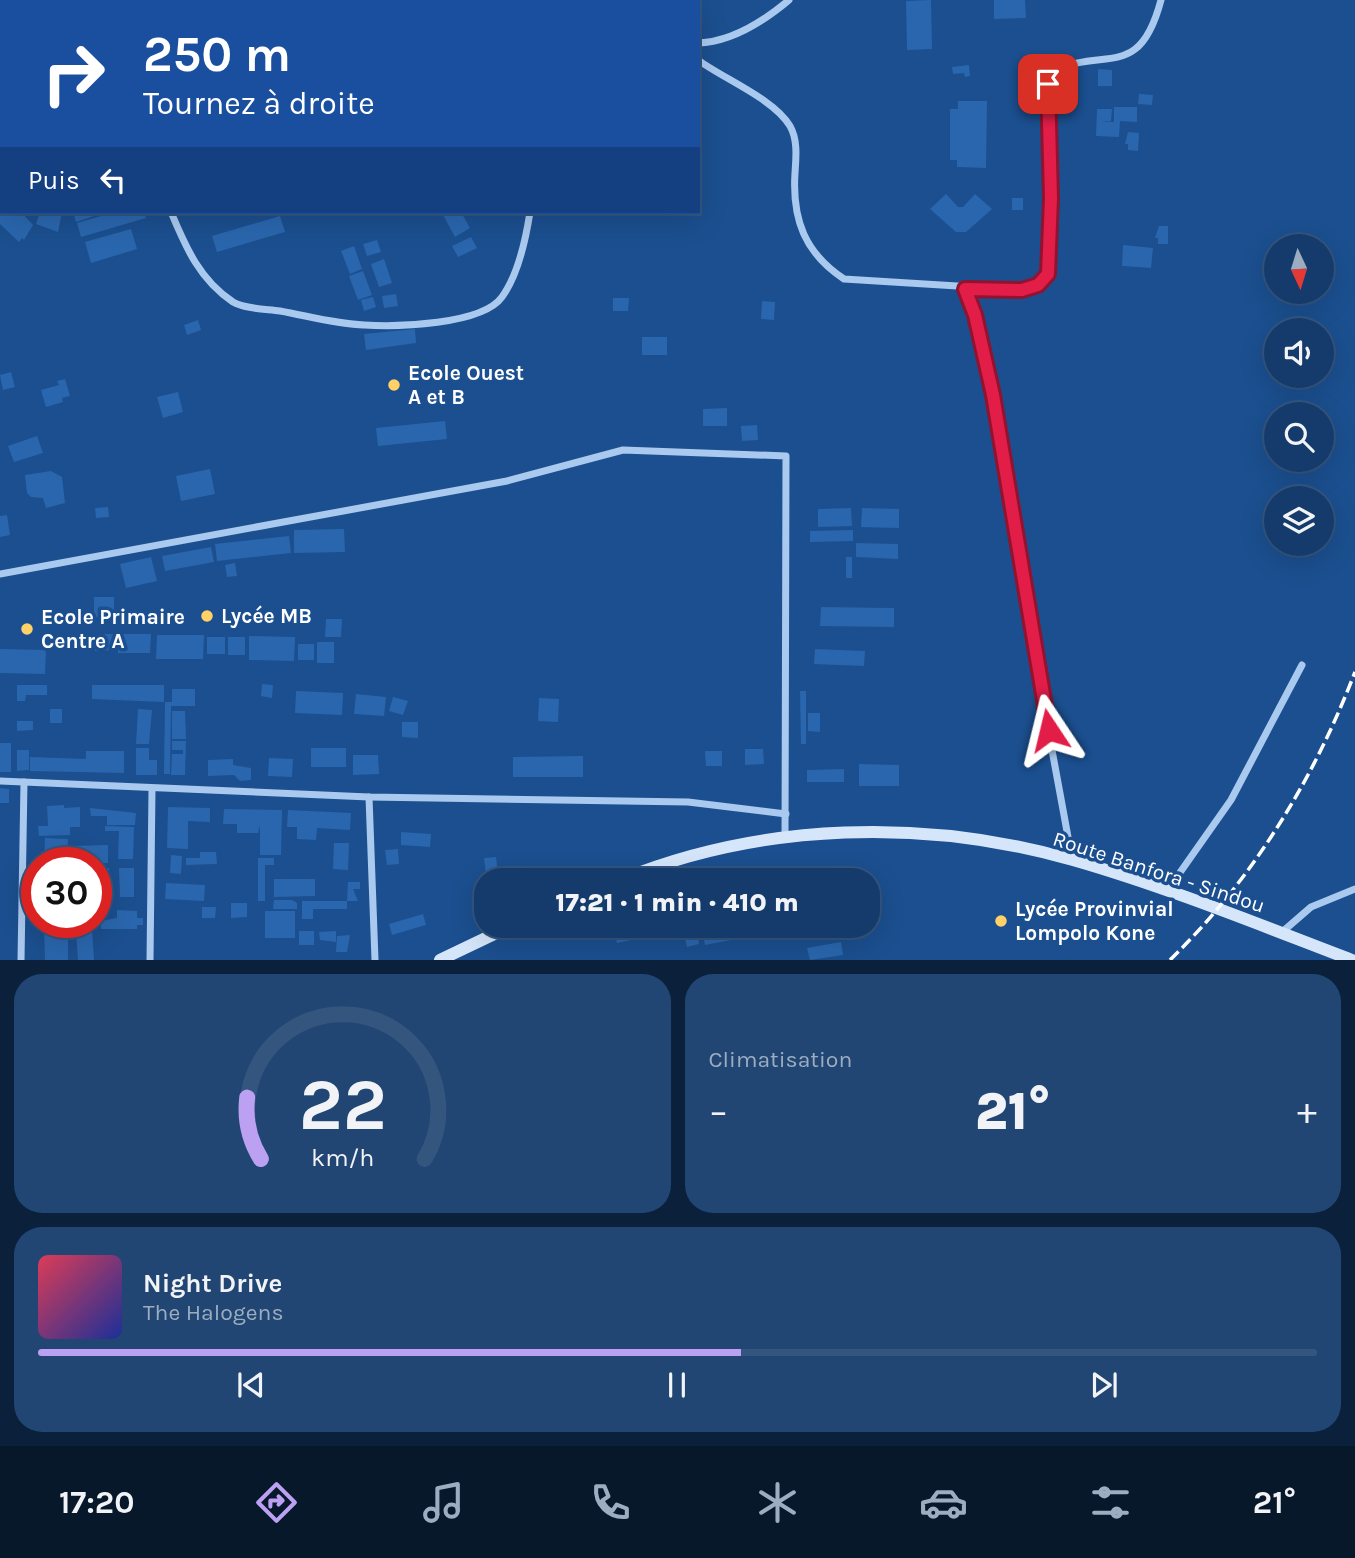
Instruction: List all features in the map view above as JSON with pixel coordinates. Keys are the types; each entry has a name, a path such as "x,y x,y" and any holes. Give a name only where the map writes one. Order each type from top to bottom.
{"main road":[{"name":"Route Banfora - Sindou","path":"660,868 719,850 785,839 878,831 949,835 1072,859 1352,960"},
{"path":"440,960 485,938"}],"street":[{"path":"700,43 736,34 758,23 789,0"},
{"path":"700,61 778,110 791,128 796,149 793,195 796,218 803,236 824,266 844,279 965,289 1022,290 1038,285 1048,274 1051,198 1048,84 1054,72 1064,66 1118,59 1127,55 1142,41 1156,20 1161,0"},
{"path":"172,214 186,248 208,283 236,304 365,326 467,318 486,310 501,298 516,264 529,214"},
{"path":"965,289 975,315 993,395 1012,524 1072,859"},
{"path":"0,574 507,481 622,450 786,456 785,839"},
{"path":"1166,891 1231,800 1302,665"},
{"path":"0,781 369,797 688,802 786,814"},
{"path":"21,960 24,782"},
{"path":"150,960 152,789"},
{"path":"369,797 375,960"},
{"path":"1280,933 1311,907 1355,889"}],"building":[{"path":"931,0 932,49 907,50 906,1"},
{"path":"994,0 1025,0 1026,18 994,19"},
{"path":"969,65 970,76 965,77 964,73 953,74 952,67"},
{"path":"1098,69 1112,70 1112,86 1098,86"},
{"path":"1139,94 1153,95 1152,105 1138,104"},
{"path":"958,101 987,101 986,168 957,167 957,160 950,160 950,109 958,109"},
{"path":"1114,107 1137,107 1137,122 1120,121 1119,137 1096,136 1097,109 1112,109 1111,121 1100,121 1114,122"},
{"path":"1128,132 1139,133 1138,151 1128,150 1128,144 1125,144"},
{"path":"946,194 958,207 963,207 975,194 992,209 966,232 956,232 930,209"},
{"path":"1012,198 1023,198 1023,210 1012,210"},
{"path":"0,214 23,214 33,225 24,240 22,238 19,242 0,224"},
{"path":"39,214 62,214 58,232 36,224"},
{"path":"77,214 100,214 76,222 74,215"},
{"path":"108,214 145,214 146,218 81,237 77,223"},
{"path":"462,214 470,228 455,237 443,215"},
{"path":"280,216 285,232 217,252 212,236"},
{"path":"1159,226 1168,226 1168,244 1158,244 1158,238 1155,238"},
{"path":"131,229 137,249 91,263 85,242"},
{"path":"471,237 477,248 458,257 452,246"},
{"path":"377,240 381,252 367,256 363,244"},
{"path":"1123,245 1153,248 1151,268 1122,266"},
{"path":"354,246 362,269 350,274 341,251"},
{"path":"384,259 392,283 379,287 371,264"},
{"path":"363,271 372,295 358,300 349,276"},
{"path":"396,294 398,306 384,308 382,296"},
{"path":"373,297 376,307 364,311 361,300"},
{"path":"613,298 629,298 628,311 613,311"},
{"path":"762,301 775,302 774,320 761,319"},
{"path":"198,320 201,330 187,335 184,325"},
{"path":"415,329 416,343 366,350 364,334"},
{"path":"642,337 667,337 667,355 642,355"},
{"path":"11,372 15,387 3,390 0,375"},
{"path":"65,379 70,396 62,398 63,402 46,407 41,390 59,385 57,381"},
{"path":"178,392 183,412 163,418 157,397"},
{"path":"727,408 727,426 703,426 703,409"},
{"path":"445,421 447,439 378,446 376,428"},
{"path":"757,425 758,440 742,441 741,426"},
{"path":"37,436 43,453 14,462 8,446"},
{"path":"210,469 215,494 181,501 176,476"},
{"path":"51,471 62,477 65,503 46,508 43,498 31,497 27,493 25,475"},
{"path":"108,507 109,517 96,518 95,508"},
{"path":"851,508 852,526 818,527 818,509"},
{"path":"862,508 899,509 899,528 861,527"},
{"path":"7,515 10,535 0,537 0,516"},
{"path":"344,529 345,552 294,553 294,530"},
{"path":"853,530 853,541 810,542 810,531"},
{"path":"289,536 291,553 217,561 215,544"},
{"path":"856,543 898,544 898,559 856,557"},
{"path":"211,547 214,562 165,571 162,556"},
{"path":"151,557 157,581 126,588 120,564"},
{"path":"846,557 852,557 852,578 846,578"},
{"path":"235,563 237,576 227,577 225,565"},
{"path":"94,597 114,597 114,616 94,617"},
{"path":"821,607 894,608 894,627 820,626"},
{"path":"326,619 342,619 341,637 325,637"},
{"path":"95,634 113,634 114,650 95,651"},
{"path":"118,634 151,634 150,653 118,653"},
{"path":"157,635 204,635 203,659 156,659"},
{"path":"249,636 295,637 294,661 249,660"},
{"path":"207,637 225,637 225,654 207,654"},
{"path":"228,637 245,637 245,655 228,655"},
{"path":"317,642 334,642 334,663 317,663"},
{"path":"298,644 314,644 314,660 298,660"},
{"path":"0,649 46,650 45,674 0,673"},
{"path":"815,649 865,651 864,666 814,664"},
{"path":"262,684 273,685 272,698 261,696"},
{"path":"17,685 47,685 47,695 26,695 25,701 17,701"},
{"path":"92,685 164,685 164,702 92,699"},
{"path":"172,689 195,689 195,706 171,706 170,774 164,774 165,702 172,702"},
{"path":"296,691 343,693 342,715 295,713"},
{"path":"800,691 806,691 806,744 801,744"},
{"path":"356,694 386,697 384,716 354,714"},
{"path":"393,697 408,701 403,715 389,711"},
{"path":"539,698 559,699 558,722 538,721"},
{"path":"50,709 62,709 62,723 50,723"},
{"path":"138,709 152,710 149,744 136,744"},
{"path":"172,711 185,711 186,739 172,739"},
{"path":"808,713 820,713 820,732 808,731"},
{"path":"17,721 33,721 33,730 17,731"},
{"path":"402,722 418,722 418,738 402,737"},
{"path":"172,741 186,741 185,775 171,775 172,754 183,754 183,750 172,750"},
{"path":"0,743 11,743 11,772 0,772"},
{"path":"136,748 149,748 149,760 157,760 157,775 136,775"},
{"path":"311,748 346,748 346,767 311,767"},
{"path":"745,749 763,749 764,764 745,765"},
{"path":"17,750 29,750 29,770 17,771"},
{"path":"86,751 124,751 124,773 30,771 30,757 86,759"},
{"path":"705,751 722,751 722,766 706,766"},
{"path":"353,755 378,755 379,774 353,775"},
{"path":"583,756 583,777 513,777 513,757"},
{"path":"269,758 293,759 292,777 268,776"},
{"path":"233,759 233,765 251,768 251,780 240,781 234,775 208,776 208,760"},
{"path":"859,764 899,765 899,786 859,786"},
{"path":"844,769 844,782 807,782 807,770"},
{"path":"0,788 9,789 9,803 0,803"},
{"path":"64,805 64,808 80,807 80,827 70,827 70,835 39,836 38,826 48,826 47,806"},
{"path":"168,807 210,808 210,822 188,821 188,849 167,848"},
{"path":"90,808 136,813 135,825 107,825 107,816 91,816"},
{"path":"224,809 282,810 281,855 260,855 260,825 258,833 237,833 237,824 223,824"},
{"path":"288,810 351,813 350,830 317,828 316,840 297,839 297,827 287,827"},
{"path":"105,826 134,827 133,859 118,859 119,831 105,831"},
{"path":"401,832 431,834 430,847 401,845"},
{"path":"45,838 68,839 68,847 45,847"},
{"path":"334,843 349,843 348,870 333,869"},
{"path":"108,845 108,847 70,847"},
{"path":"398,849 399,864 387,865 385,850"},
{"path":"200,852 216,852 217,864 186,865 186,858 200,858"},
{"path":"171,855 182,856 181,874 170,873"},
{"path":"496,857 497,868 485,868 484,858"},
{"path":"258,858 274,858 274,865 265,865 265,901 258,901"},
{"path":"119,868 134,868 134,897 120,897"},
{"path":"274,879 315,879 315,896 274,897"},
{"path":"348,882 360,882 360,889 353,889 358,901 347,901"},
{"path":"166,883 205,885 204,901 165,899"},
{"path":"274,900 292,900 297,903 297,909 273,909"},
{"path":"302,901 347,901 347,909 313,909 313,919 302,919"},
{"path":"231,903 247,903 247,917 231,918"},
{"path":"202,907 216,907 215,918 202,918"},
{"path":"117,910 137,911 137,918 143,918 143,925 137,925 137,929 112,929 112,919 117,918"},
{"path":"265,911 295,911 295,938 265,938"},
{"path":"423,914 426,925 392,935 389,924"},
{"path":"299,931 314,931 314,945 299,945"},
{"path":"336,931 336,942 320,940 319,932"},
{"path":"350,935 347,952 336,952 337,936"},
{"path":"44,938 68,938 68,960 45,960"},
{"path":"76,938 93,938 94,960 78,960"},
{"path":"616,938 641,938 617,943"},
{"path":"685,938 698,938 699,944 687,947"},
{"path":"704,938 741,938 705,945"},
{"path":"841,942 843,955 810,960 807,948"}],"railway":[{"path":"1170,960 1228,896 1278,826 1320,751 1355,672"}],"place":[{"name":"Ecole Ouest A et B","path":"394,385"},
{"name":"Lycée MB","path":"207,616"},
{"name":"Ecole Primaire Centre A","path":"27,629"},
{"name":"Lycée Provinvial Lompolo Kone","path":"1001,921"}],"route":[{"path":"1048,84 1047,133 1051,198 1048,274 1038,285 1022,290 965,289 975,315 993,395 1012,524 1049,730"}]}
